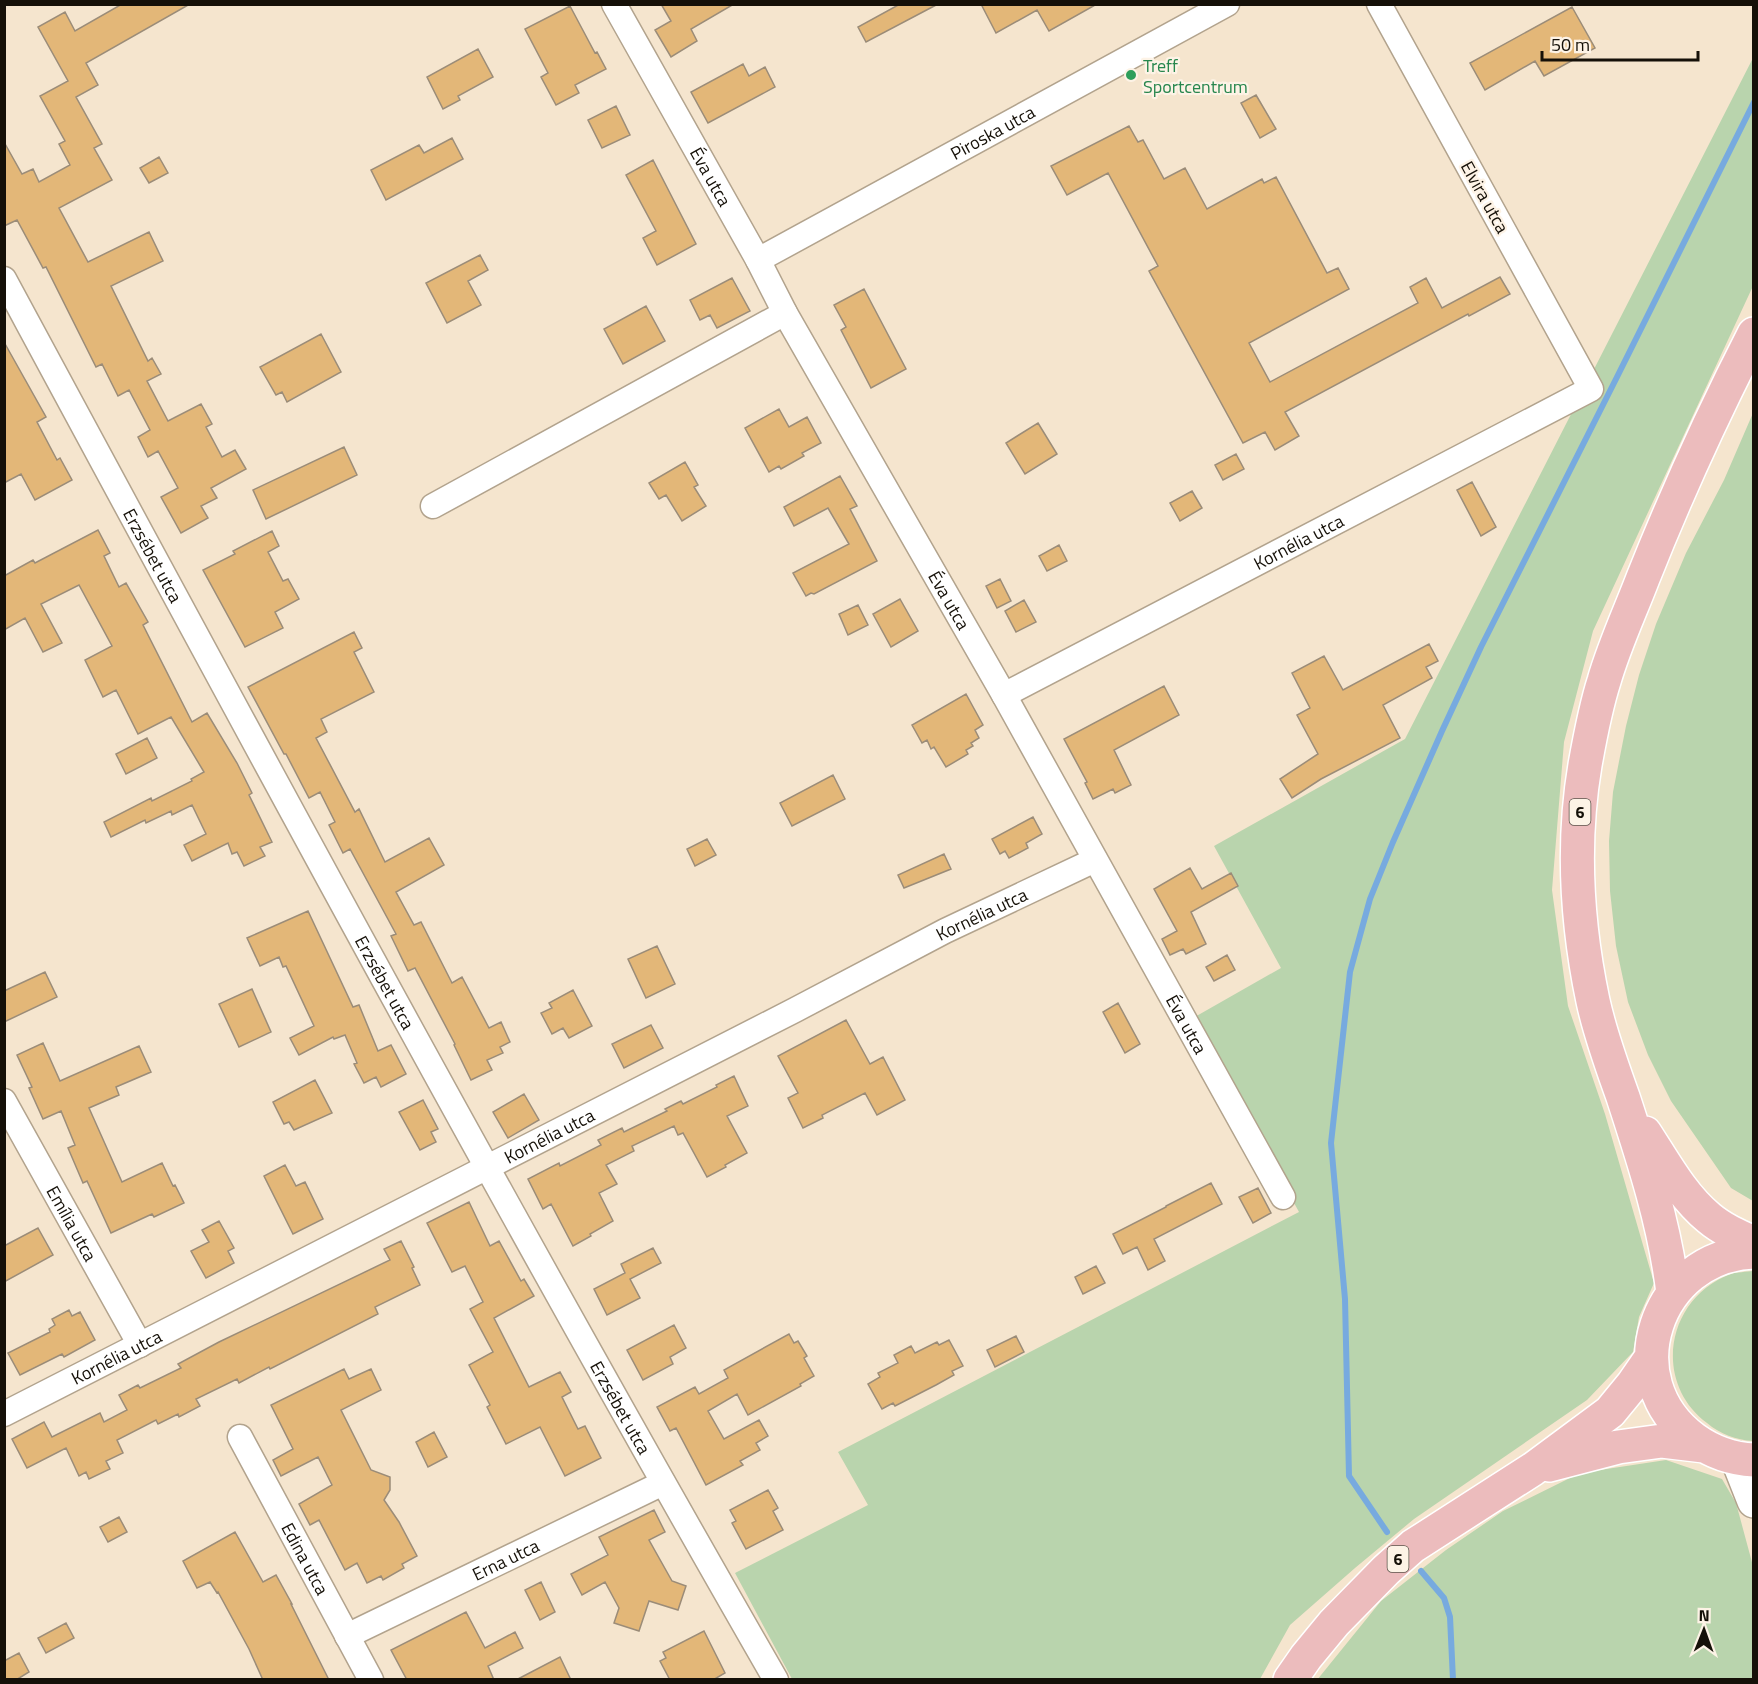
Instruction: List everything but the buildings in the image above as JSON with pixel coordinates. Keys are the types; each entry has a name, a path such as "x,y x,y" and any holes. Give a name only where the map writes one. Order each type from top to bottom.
{"main road":[{"name":"6","path":"1673,1293 1670,1265 1660,1220 1604,1042 1584,952 1578,864 1581,798 1585,767 1604,682 1618,640 1660,533 1722,397 1754,334"},
{"name":"6","path":"1623,1099 1669,1171 1694,1203 1709,1219 1729,1232 1754,1243"},
{"name":"6","path":"1745,1459 1714,1452 1682,1430 1666,1409 1655,1384 1651,1358 1654,1330 1665,1304 1687,1278 1703,1266 1722,1258 1754,1252"},
{"name":"6","path":"1290,1680 1334,1623 1413,1546 1533,1469 1610,1412 1651,1358"},
{"name":"6","path":"1533,1469 1618,1448 1662,1441 1704,1446"}],"street":[{"name":"Éva utca","path":"614,4 758,260 785,313 1004,695 1283,1197"},
{"name":"Piroska utca","path":"758,260 1227,4"},
{"name":"Elvira utca","path":"1379,4 1592,389"},
{"name":"Erzsébet utca","path":"4,279 487,1167 776,1680"},
{"path":"433,506 785,313"},
{"name":"Kornélia utca","path":"1004,695 1592,389"},
{"name":"Kornélia utca","path":"4,1414 945,931 1095,860"},
{"name":"Emília utca","path":"4,1101 140,1345"},
{"name":"Edina utca","path":"240,1437 371,1680"},
{"path":"1745,1459 1754,1501"},
{"name":"Erna utca","path":"347,1636 663,1483"}],"green space":[{"path":"1753,58 1753,286 1593,631 1564,742 1552,890 1568,1006 1605,1114 1654,1283 1639,1317 1633,1352 1587,1400 1414,1519 1355,1568 1290,1625 1260,1679 792,1679 735,1573 868,1505 838,1452 1299,1212 1193,1018 1281,968 1214,846 1405,739"},
{"path":"1753,413 1753,1201 1731,1188 1671,1101 1648,1055 1628,1002 1616,946 1610,891 1609,841 1613,792 1626,726 1639,675 1656,624 1686,553 1724,480"},
{"path":"1753,1271 1753,1441 1729,1436 1707,1423 1690,1406 1678,1386 1673,1364 1674,1342 1680,1321 1692,1302 1709,1286 1731,1274"},
{"path":"1666,1460 1722,1479 1736,1503 1753,1566 1753,1679 1317,1680 1381,1601 1446,1550 1503,1511 1580,1473"}],"waterway":[{"path":"1387,1532 1349,1476 1345,1299 1331,1143 1350,972 1370,899 1393,842 1481,647 1754,102"},
{"path":"1421,1571 1444,1598 1450,1617 1453,1680"}],"place":[{"name":"Treff Sportcentrum","path":"1131,75"}]}
